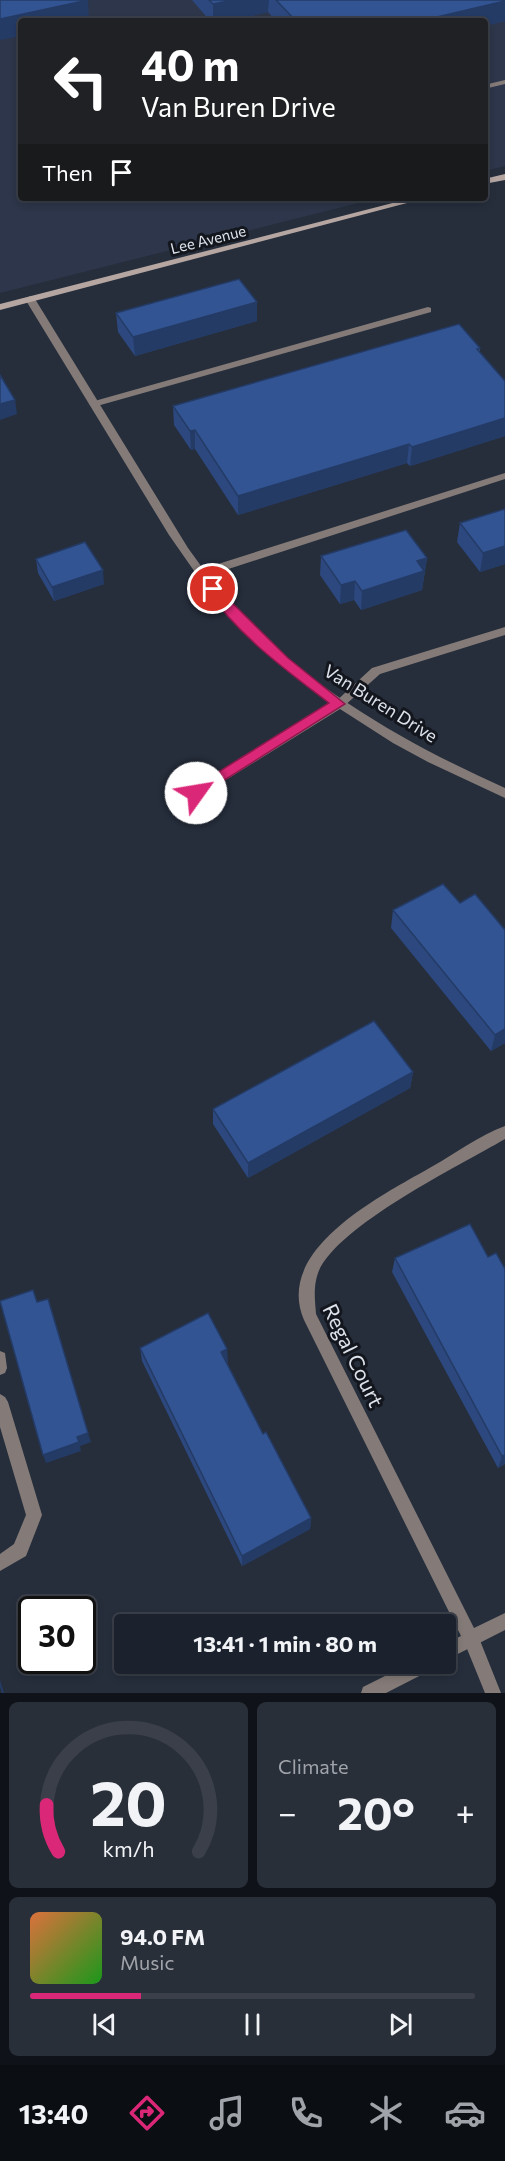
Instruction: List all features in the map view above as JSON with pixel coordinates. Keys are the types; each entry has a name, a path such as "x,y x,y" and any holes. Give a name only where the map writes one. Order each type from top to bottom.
{"street":[{"path":"488,86 505,82"},
{"path":"488,181 505,177"},
{"name":"Lee Avenue","path":"0,307 408,201"},
{"name":"Van Buren Drive","path":"30,299 201,574 237,617 284,661 339,704 393,737 505,793"},
{"path":"94,404 428,310"},
{"path":"201,574 505,476"},
{"path":"196,793 339,704 376,671 505,632"},
{"name":"Regal Court","path":"493,1693 471,1639 309,1315 306,1302 307,1281 326,1247 352,1221 505,1132"},
{"path":"0,1358 0,1368"},
{"path":"0,1402 34,1515 20,1550 0,1563"},
{"path":"456,1647 505,1621"},
{"path":"369,1693 405,1674"}],"shaded area":[{"path":"0,0 505,0 505,166 488,170 488,18 18,18 18,201 366,201 0,293"}],"building":[{"path":"0,0 88,0 0,19"},
{"path":"209,0 233,0 213,4"},
{"path":"276,0 505,0 433,18 293,18"},
{"path":"239,279 257,302 133,337 116,313"},
{"path":"459,324 505,381 505,418 412,447 409,444 238,496 195,430 190,431 173,406"},
{"path":"0,375 15,400 0,404"},
{"path":"505,509 505,546 483,553 460,523"},
{"path":"406,530 427,558 417,561 424,571 362,591 355,581 341,585 321,556"},
{"path":"85,542 103,570 52,587 36,559"},
{"path":"443,884 460,903 475,894 505,930 505,1029 495,1035 393,910"},
{"path":"374,1021 413,1072 248,1163 213,1109"},
{"path":"470,1224 488,1257 496,1253 505,1269 505,1455 502,1456 395,1258"},
{"path":"33,1290 37,1302 48,1299 88,1433 77,1437 79,1442 43,1455 0,1301"},
{"path":"208,1313 227,1349 221,1352 263,1434 266,1432 311,1518 242,1556 140,1348"}],"route":[{"path":"196,793 339,704 284,661 237,617 213,589"}]}
